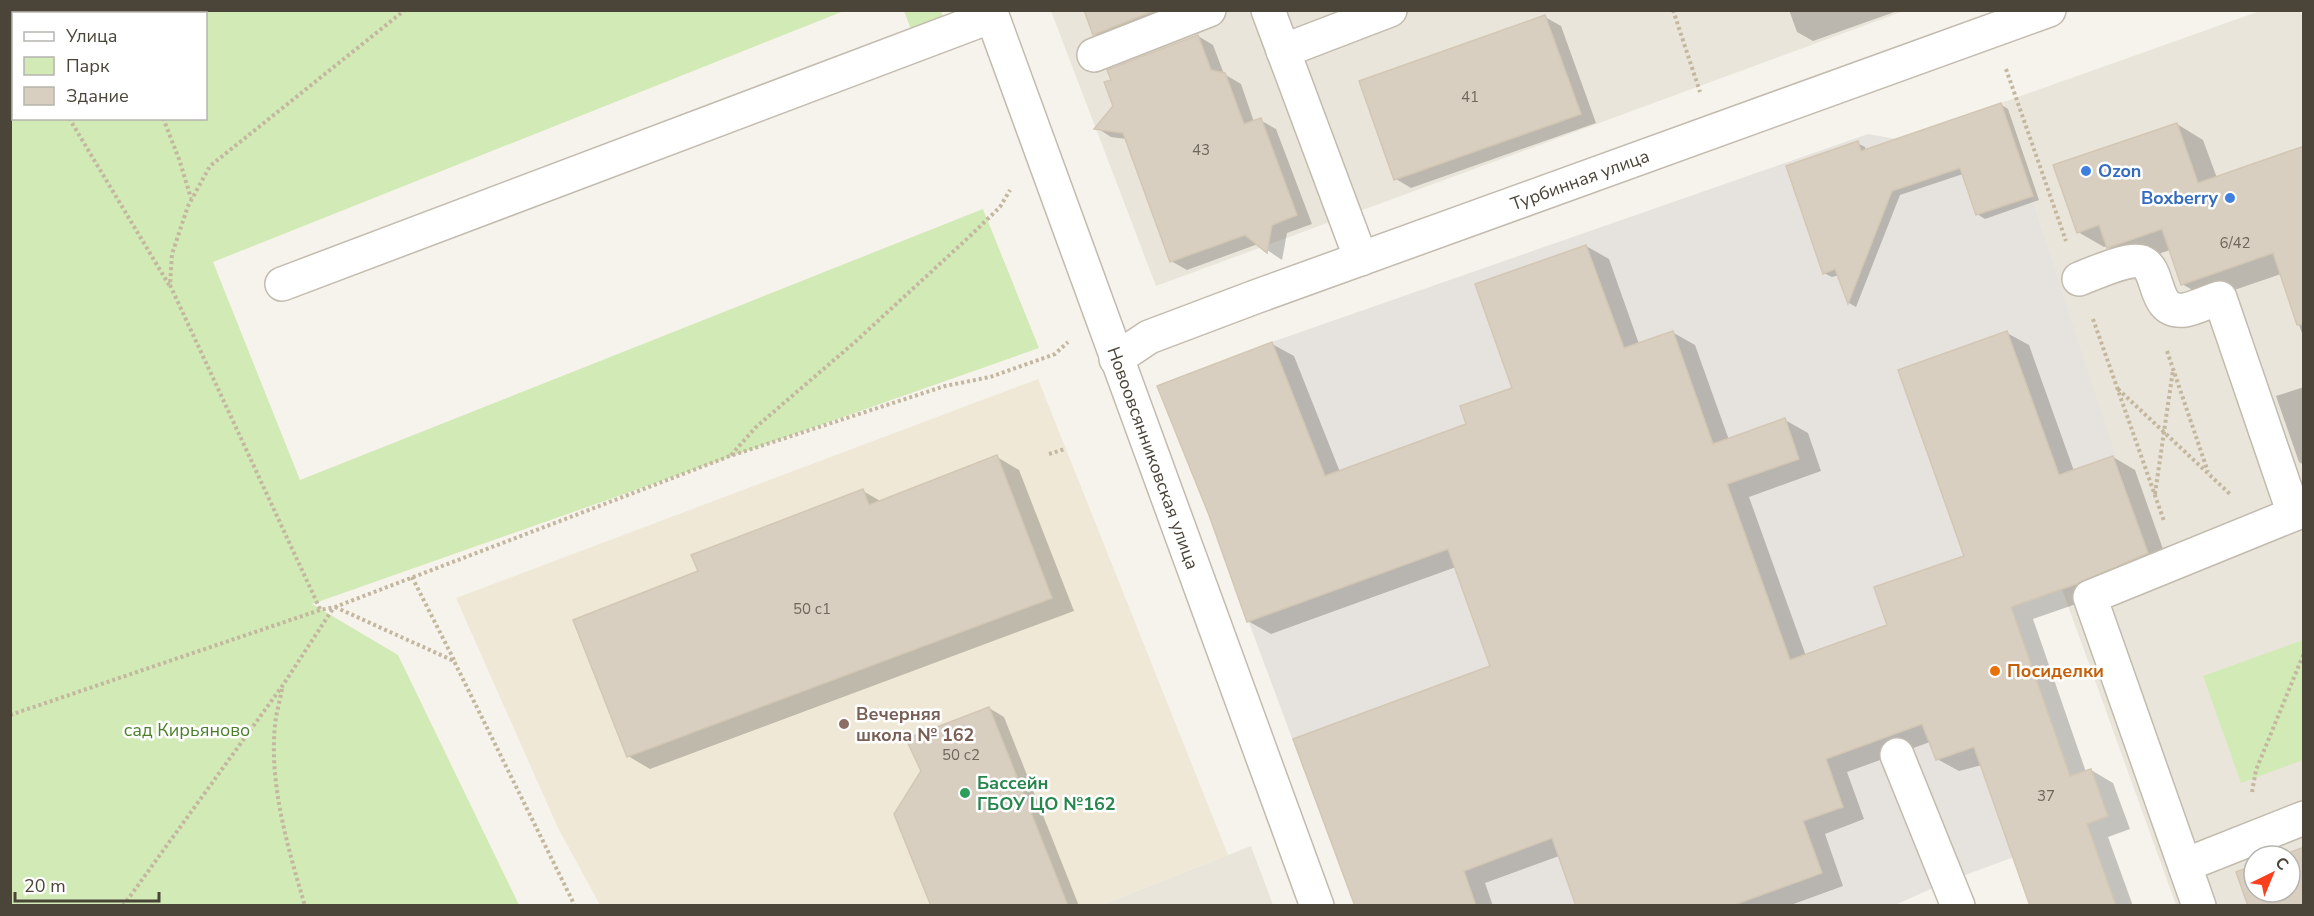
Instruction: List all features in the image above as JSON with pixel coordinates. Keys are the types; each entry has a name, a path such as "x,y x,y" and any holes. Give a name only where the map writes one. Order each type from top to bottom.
{"street":[{"path":"1094,55 1209,10"},
{"path":"1268,10 1361,259"},
{"path":"1283,51 1390,10"},
{"name":"Турбинная улица","path":"1116,359 1149,337 2049,10"},
{"path":"282,284 991,13"},
{"name":"Новоовсянниковская улица","path":"991,13 1317,906"},
{"path":"2079,279 2131,261 2142,262 2151,270 2160,299 2171,308 2184,310 2220,298 2299,512 2090,597 2199,906"},
{"path":"1897,755 1958,906"},
{"path":"2185,865 2304,818"}],"path":[{"path":"1673,10 1700,92"},
{"path":"2006,68 2155,496 2164,432 2172,380 2173,370 2209,473 2164,432 2118,389"},
{"path":"70,120 170,285"},
{"path":"164,120 192,199"},
{"path":"730,456 756,427 855,342 969,237 999,207 1011,189"},
{"path":"10,716 320,610 335,607 730,456 945,386 999,374 1055,354 1073,338"},
{"path":"1049,454 1065,449"},
{"path":"412,577 575,906"},
{"path":"335,607 454,661"},
{"path":"123,906 283,686 335,607"},
{"path":"2242,842 2256,771 2304,653"},
{"path":"283,686 275,724 275,768 283,821 304,906"}],"shaded area":[{"path":"1051,11 1904,11 1156,286"},
{"path":"2260,11 2300,11 2304,21 2303,905 2176,905 2062,589 2149,558 2001,103"},
{"path":"2001,103 2149,557 2011,607 1974,747 2014,857 1949,881 1895,905 1354,905 1209,515 1157,386 1272,342 1868,134 1896,139"},
{"name":"Вечерняя школа № 162","path":"1038,379 1228,855 1101,905 600,905 558,828 456,598"},
{"path":"1251,846 1273,905 1101,905 1228,855"}],"green space":[{"name":"сад Кирьяново","path":"844,11 213,262 300,480 983,209 1039,348 312,604 398,655 519,905 11,905 11,46 12,120 207,120 207,12 67,12"},
{"path":"904,11 941,11 946,23 912,32"},
{"path":"2303,640 2303,760 2241,783 2203,676"}],"building":[{"path":"1084,10 1156,10 1093,35"},
{"path":"1545,15 1581,114 1394,180 1359,81"},
{"path":"1198,35 1211,70 1225,73 1244,124 1261,118 1297,215 1272,225 1267,253 1245,235 1170,262 1123,133 1094,129 1113,106 1104,82 1111,80 1107,70"},
{"path":"2001,103 2033,196 1976,215 1960,168 1892,191 1848,304 1835,269 1823,274 1786,166 1858,141 1861,151"},
{"path":"2177,123 2198,183 2304,146 2304,324 2297,325 2273,253 2181,285 2162,229 2107,248 2099,225 2077,233 2053,165"},
{"path":"1586,245 1624,348 1673,331 1713,444 1785,418 1799,459 1727,484 1790,660 1887,625 1874,587 1964,556 1898,370 2007,331 2059,475 2113,456 2148,553 2079,583 2011,607 2070,776 2091,769 2108,816 2087,824 2116,906 2030,906 1974,747 1936,760 1922,724 1826,759 1843,807 1803,821 1822,873 1731,906 1576,906 1552,838 1464,871 1476,906 1355,906 1293,739 1490,666 1448,549 1247,622 1209,515 1157,386 1272,342 1325,476 1466,424 1460,406 1512,388 1475,284"},
{"path":"997,455 1052,598 627,757 573,620 698,571 691,555 863,489 869,505"},
{"name":"Бассейн ГБОУ ЦО №162","path":"989,707 1068,906 931,906 894,814 921,771 906,739"},
{"path":"2304,847 2304,906 2248,906 2247,904 2302,904 2302,848"},
{"path":"2242,870 2242,889 2236,872"}],"place":[{"name":"Ozon","path":"2086,171"},
{"name":"Boxberry","path":"2230,198"},
{"name":"Посиделки","path":"1995,671"},
{"name":"Вечерняя школа № 162","path":"844,724"},
{"name":"Бассейн ГБОУ ЦО №162","path":"965,793"}]}
